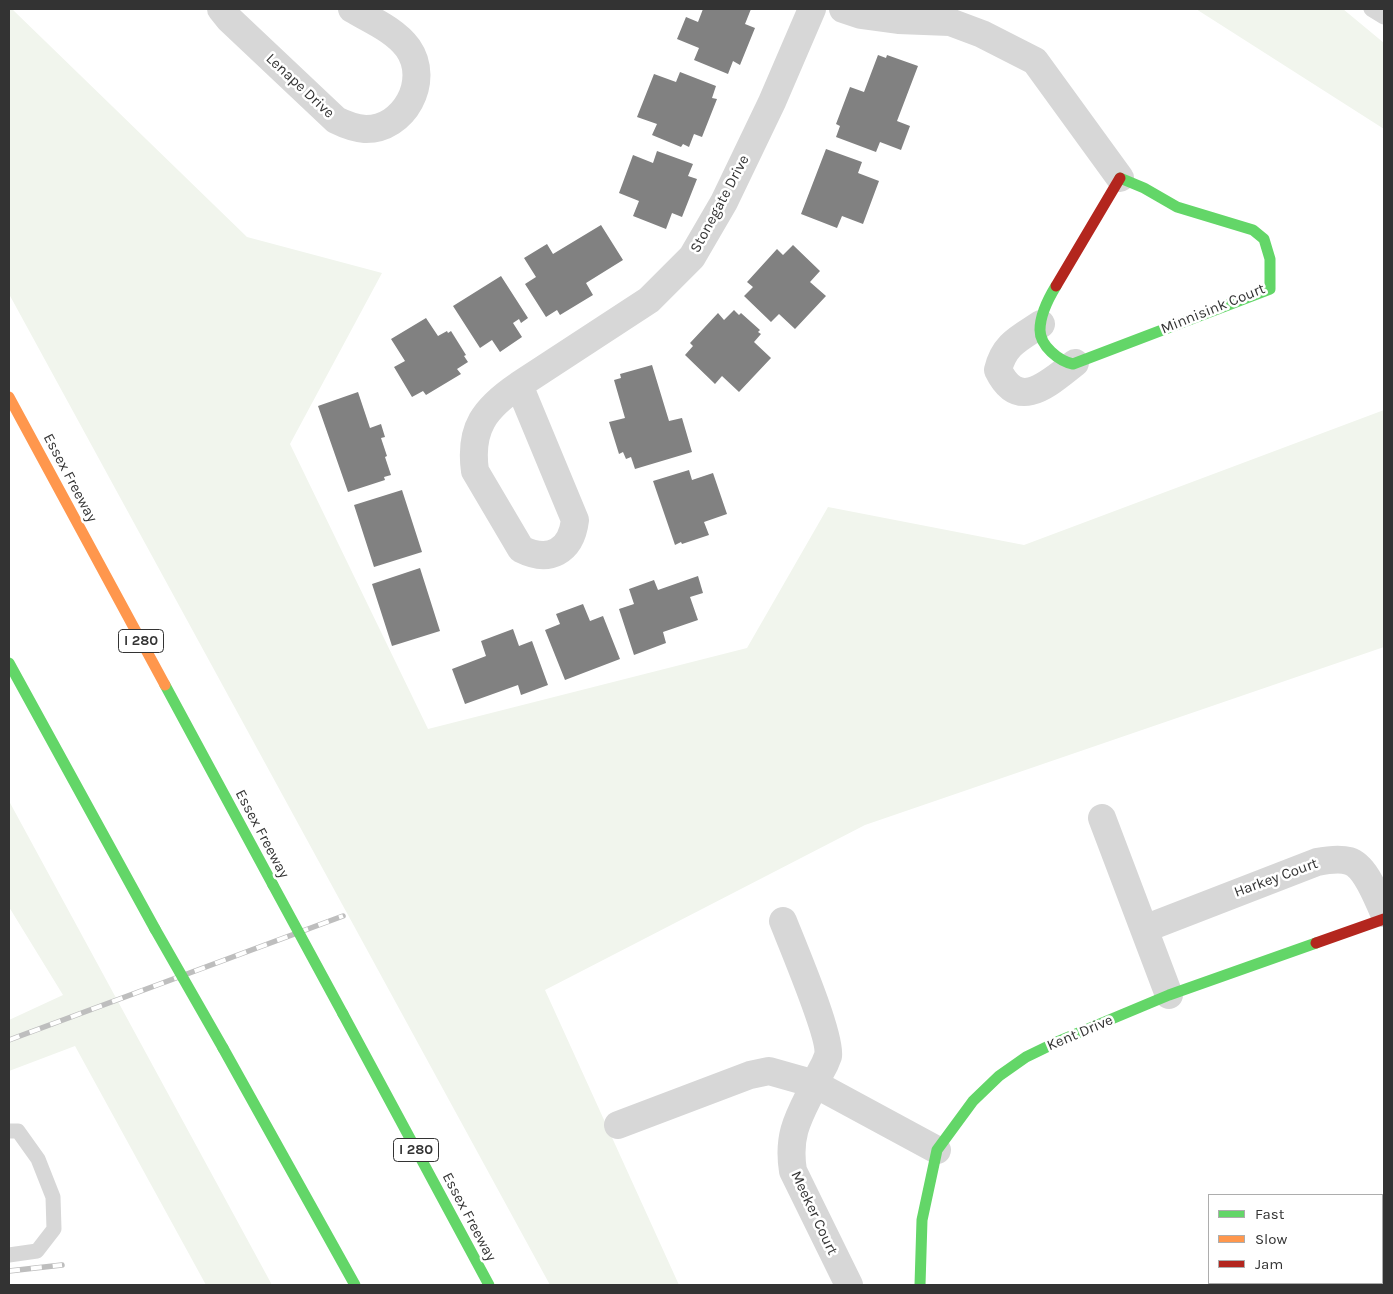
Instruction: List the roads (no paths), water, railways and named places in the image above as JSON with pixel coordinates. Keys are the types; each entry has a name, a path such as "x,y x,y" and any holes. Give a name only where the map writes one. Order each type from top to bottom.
{"main road":[{"path":"1075,363 1063,362 1050,350 1040,331 1046,300 1120,178"},
{"name":"Minnisink Court","path":"1075,363 1270,289 1270,259 1264,240 1253,230 1177,207 1144,188 1120,178"},
{"name":"Essex Freeway","path":"9,397 489,1285"},
{"path":"9,663 155,929 356,1285"},
{"name":"Kent Drive","path":"920,1285 922,1220 937,1150 973,1101 999,1076 1026,1057 1059,1041 1169,996 1384,918"}],"street":[{"name":"Lenape Drive","path":"221,9 229,19 336,120 351,127 367,129 383,126 401,115 411,102 417,81 416,65 409,50 399,38 352,9"},
{"name":"Stonegate Drive","path":"519,385 575,520 573,534 565,546 550,555 533,555 521,549 475,472 473,457 475,435 484,415 499,399 519,385 649,300 692,257 724,202 772,102 812,9"},
{"path":"843,9 861,15 898,20 950,22 982,34 1034,61 1120,178"},
{"name":"Minnisink Court","path":"1041,324 1011,344 1001,356 998,370 1004,383 1016,391 1030,392 1050,382 1075,363"},
{"path":"1102,818 1169,996"},
{"name":"Harkey Court","path":"1144,929 1316,862 1331,860 1350,861 1362,870 1384,913"},
{"name":"Meeker Court","path":"783,921 825,1032 828,1054 799,1115 791,1138 791,1163 793,1171 849,1285"},
{"path":"618,1125 750,1075 769,1072 815,1084 937,1150"}],"lane":[{"path":"1372,9 1384,17"},
{"path":"9,1131 18,1131 38,1159 53,1197 54,1229 37,1251 9,1255"}],"railway":[{"path":"9,1040 343,916"},
{"path":"9,1271 62,1265"}]}
